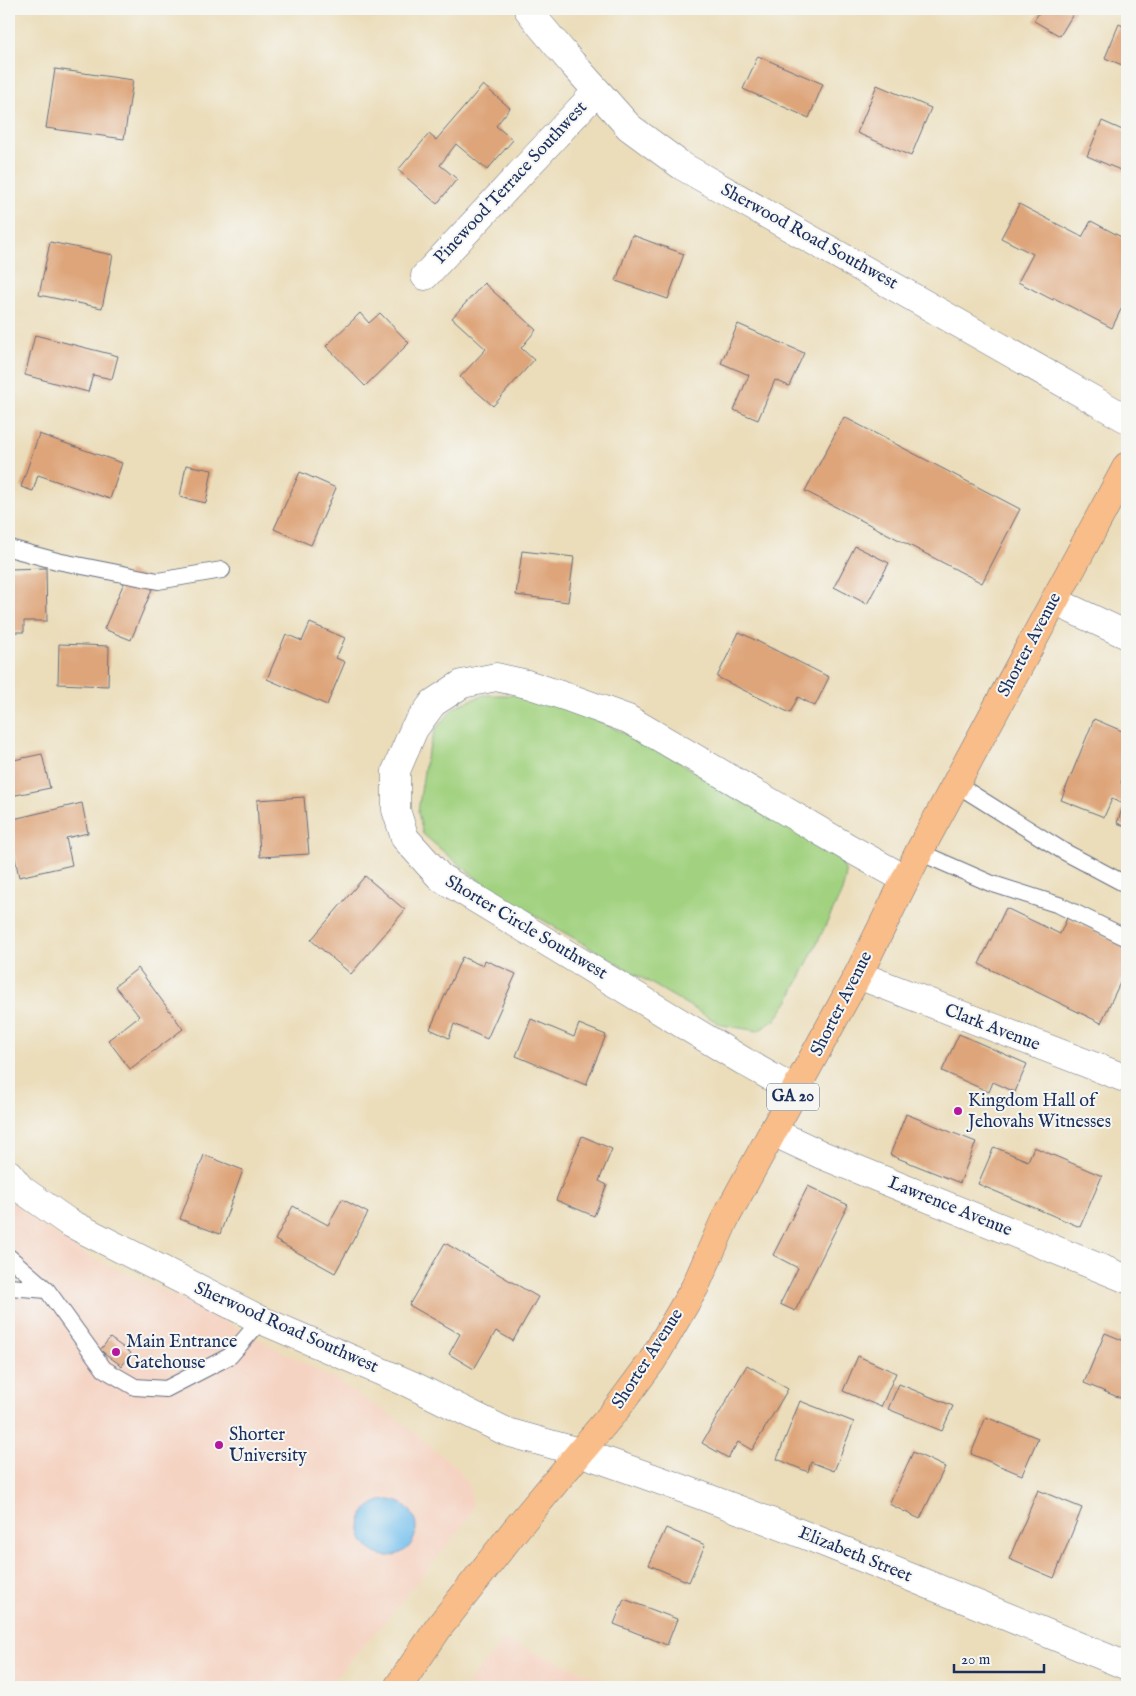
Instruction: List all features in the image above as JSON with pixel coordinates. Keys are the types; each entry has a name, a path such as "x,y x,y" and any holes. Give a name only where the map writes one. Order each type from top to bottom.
{"main road":[{"name":"Shorter Avenue","path":"398,1687 439,1627 516,1529 618,1407 652,1361 695,1286 726,1219 858,975 905,878 1127,466"}],"street":[{"name":"Sherwood Road Southwest","path":"528,9 546,33 628,127 682,166 1127,419"},
{"name":"Pinewood Terrace Southwest","path":"425,276 597,91"},
{"path":"1054,601 1127,635"},
{"name":"Shorter Circle Southwest","path":"796,1091 744,1062 440,877 405,838 396,810 396,771 414,729 433,702 462,684 496,678 536,687 628,720 905,878"},
{"name":"Clark Avenue","path":"858,975 1127,1079"},
{"name":"Lawrence Avenue","path":"773,1132 822,1155 1127,1279"},
{"name":"Sherwood Road Southwest","path":"9,1174 22,1189 68,1222 261,1320 410,1384 507,1432 579,1452"},
{"name":"Elizabeth Street","path":"579,1452 801,1533 1127,1666"}],"lane":[{"path":"9,548 57,561 158,581 222,570"},
{"path":"956,784 1063,852 1127,885"},
{"path":"919,852 990,883 1059,905 1127,938"},
{"path":"9,1257 47,1290 104,1369 135,1387 166,1389 230,1356 261,1320"},
{"path":"9,1288 47,1290"}],"shaded area":[{"name":"Shorter University","path":"9,1199 32,1219 90,1257 188,1302 334,1379 401,1422 457,1468 469,1487 473,1506 464,1524 388,1618 327,1687 9,1687"},
{"path":"504,1640 621,1687 464,1687"}],"green space":[{"path":"484,695 517,695 555,702 614,728 669,756 834,853 842,864 846,876 841,894 788,1002 775,1020 758,1031 722,1025 490,889 423,834 418,812 426,758 436,728 456,706"}],"water":[{"path":"388,1500 403,1505 411,1513 416,1528 411,1543 403,1551 388,1556 373,1551 365,1543 360,1528 365,1513 373,1505"}],"building":[{"path":"1041,9 1076,9 1060,36 1034,21"},
{"path":"1119,24 1127,28 1127,67 1105,58"},
{"path":"758,56 823,84 809,118 743,89"},
{"path":"55,69 133,80 124,139 46,128"},
{"path":"483,85 510,108 496,126 513,140 487,170 456,144 440,165 457,179 437,204 398,170 429,134 436,140"},
{"path":"877,85 931,108 911,156 857,133"},
{"path":"1102,121 1127,132 1127,168 1125,172 1087,156"},
{"path":"1019,204 1082,237 1091,221 1127,240 1127,297 1112,328 1018,282 1033,254 1001,238"},
{"path":"632,235 684,254 668,299 616,281"},
{"path":"50,242 113,255 102,308 39,295"},
{"path":"484,283 536,330 521,348 534,360 493,406 460,377 486,349 452,318"},
{"path":"360,313 369,323 380,313 409,343 365,386 326,346"},
{"path":"738,324 804,353 789,386 775,380 758,420 734,410 749,375 721,363"},
{"path":"35,335 118,356 112,379 93,375 88,392 25,375"},
{"path":"844,417 1020,509 982,583 805,491"},
{"path":"39,434 122,463 110,499 38,475 33,491 21,487"},
{"path":"186,465 212,470 206,503 180,497"},
{"path":"300,472 336,488 311,545 274,529"},
{"path":"855,546 889,563 867,604 834,587"},
{"path":"522,551 574,557 568,602 516,595"},
{"path":"46,568 47,621 24,621 24,632 9,632 9,569"},
{"path":"129,571 155,582 131,640 104,629"},
{"path":"310,623 345,638 336,658 345,662 327,705 267,679 286,634 302,641"},
{"path":"739,632 829,677 815,706 798,697 790,713 717,677"},
{"path":"59,644 109,646 108,686 58,684"},
{"path":"1094,719 1127,733 1127,767 1121,783 1127,786 1127,827 1117,823 1124,804 1112,799 1104,817 1061,800"},
{"path":"42,754 50,788 11,796 9,761"},
{"path":"304,797 309,854 260,857 257,800"},
{"path":"82,803 88,833 66,838 72,865 19,877 9,829 9,820"},
{"path":"365,876 405,910 351,974 311,940"},
{"path":"1006,908 1060,934 1067,918 1127,947 1127,968 1101,1023 979,964"},
{"path":"462,957 483,966 485,960 516,974 487,1039 454,1024 449,1038 430,1029"},
{"path":"138,968 183,1029 130,1069 108,1040 139,1016 115,986"},
{"path":"531,1019 574,1037 579,1024 606,1035 586,1085 516,1056"},
{"path":"959,1034 1027,1064 1015,1092 993,1082 989,1092 942,1071"},
{"path":"906,1114 976,1142 960,1183 890,1155"},
{"path":"582,1136 612,1149 599,1181 607,1185 594,1216 556,1200"},
{"path":"994,1147 1028,1161 1034,1147 1102,1176 1080,1227 978,1184"},
{"path":"204,1155 243,1170 220,1234 180,1219"},
{"path":"808,1186 848,1205 795,1311 780,1304 798,1268 773,1255"},
{"path":"342,1199 368,1213 335,1273 275,1240 293,1206 328,1225"},
{"path":"445,1243 538,1297 513,1341 496,1331 474,1369 449,1354 460,1334 409,1305"},
{"path":"1105,1333 1127,1342 1127,1396 1125,1400 1084,1383"},
{"name":"Main Entrance Gatehouse","path":"110,1338 131,1353 122,1366 100,1350"},
{"path":"858,1356 896,1373 881,1407 843,1391"},
{"path":"747,1365 788,1389 752,1450 738,1442 728,1458 702,1443"},
{"path":"899,1384 953,1406 942,1431 888,1409"},
{"path":"800,1401 854,1422 834,1471 811,1462 808,1472 777,1459"},
{"path":"986,1417 1038,1438 1022,1475 971,1454"},
{"path":"913,1452 945,1467 920,1519 889,1504"},
{"path":"1038,1490 1082,1508 1054,1578 1009,1559"},
{"path":"666,1528 705,1545 689,1582 649,1565"},
{"path":"624,1599 677,1619 667,1645 614,1624"}],"place":[{"name":"Kingdom Hall of Jehovahs Witnesses","path":"958,1111"},
{"name":"Main Entrance Gatehouse","path":"116,1352"},
{"name":"Shorter University","path":"219,1445"}]}
